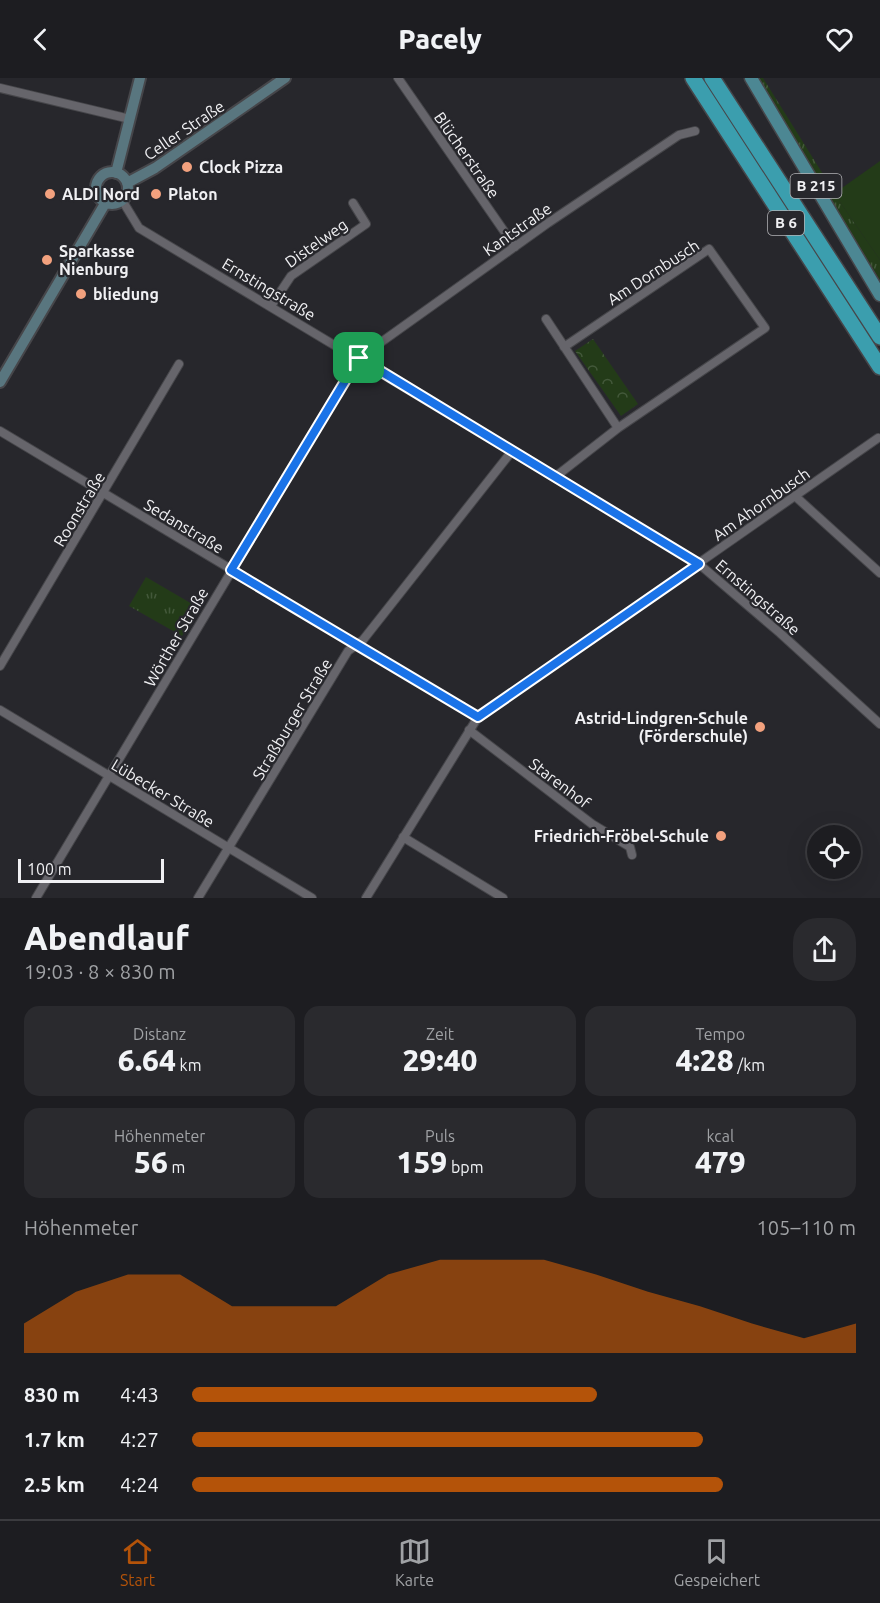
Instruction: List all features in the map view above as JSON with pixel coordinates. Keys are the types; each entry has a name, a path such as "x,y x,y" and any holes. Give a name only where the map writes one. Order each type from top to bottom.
{"highway":[{"name":"B 6","path":"693,78 880,367"},
{"name":"B 6","path":"712,78 880,337"}],"main road":[{"path":"116,172 140,78"},
{"name":"Celler Straße","path":"127,183 155,168 285,78"},
{"name":"B 215","path":"751,78 880,295"},
{"path":"116,172 123,176 127,183 128,193 114,204 98,196 98,181 107,173 116,172"},
{"path":"0,382 106,202"}],"street":[{"name":"Blücherstraße","path":"398,78 515,247"},
{"path":"0,88 130,119"},
{"name":"Kantstraße","path":"359,358 515,247 679,135 694,131"},
{"name":"Ernstingstraße","path":"122,200 139,228 699,564 780,633 880,724"},
{"name":"Distelweg","path":"271,306 291,276 366,225 352,203"},
{"name":"Am Dornbusch","path":"555,477 618,428 765,328 709,249 564,347"},
{"path":"546,319 618,428"},
{"name":"Wörther Straße","path":"36,898 359,358"},
{"name":"Roonstraße","path":"0,666 179,364"},
{"name":"Sedanstraße","path":"0,431 478,717"},
{"name":"Am Ahornbusch","path":"366,898 478,717 879,438"},
{"name":"Straßburger Straße","path":"198,898 348,651 356,645 512,451"},
{"path":"795,496 880,573"},
{"name":"Lübecker Straße","path":"0,710 312,898"},
{"name":"Starenhof","path":"469,730 592,825 630,847 632,855"},
{"path":"403,837 503,898"}],"green space":[{"path":"757,78 763,78 831,187 839,190 840,202 880,260 880,280"},
{"path":"880,161 880,260 840,202 839,190"},
{"path":"593,339 638,404 621,416 575,351"},
{"path":"146,577 199,608 182,636 129,606"}],"place":[{"name":"Clock Pizza","path":"187,167"},
{"name":"ALDI Nord","path":"50,194"},
{"name":"Platon","path":"156,194"},
{"name":"Sparkasse Nienburg","path":"47,260"},
{"name":"bliedung","path":"81,294"},
{"name":"Astrid-Lindgren-Schule (Förderschule)","path":"760,727"},
{"name":"Friedrich-Fröbel-Schule","path":"721,836"}],"route":[{"path":"359,358 699,564 478,717 231,570 359,358"}]}
